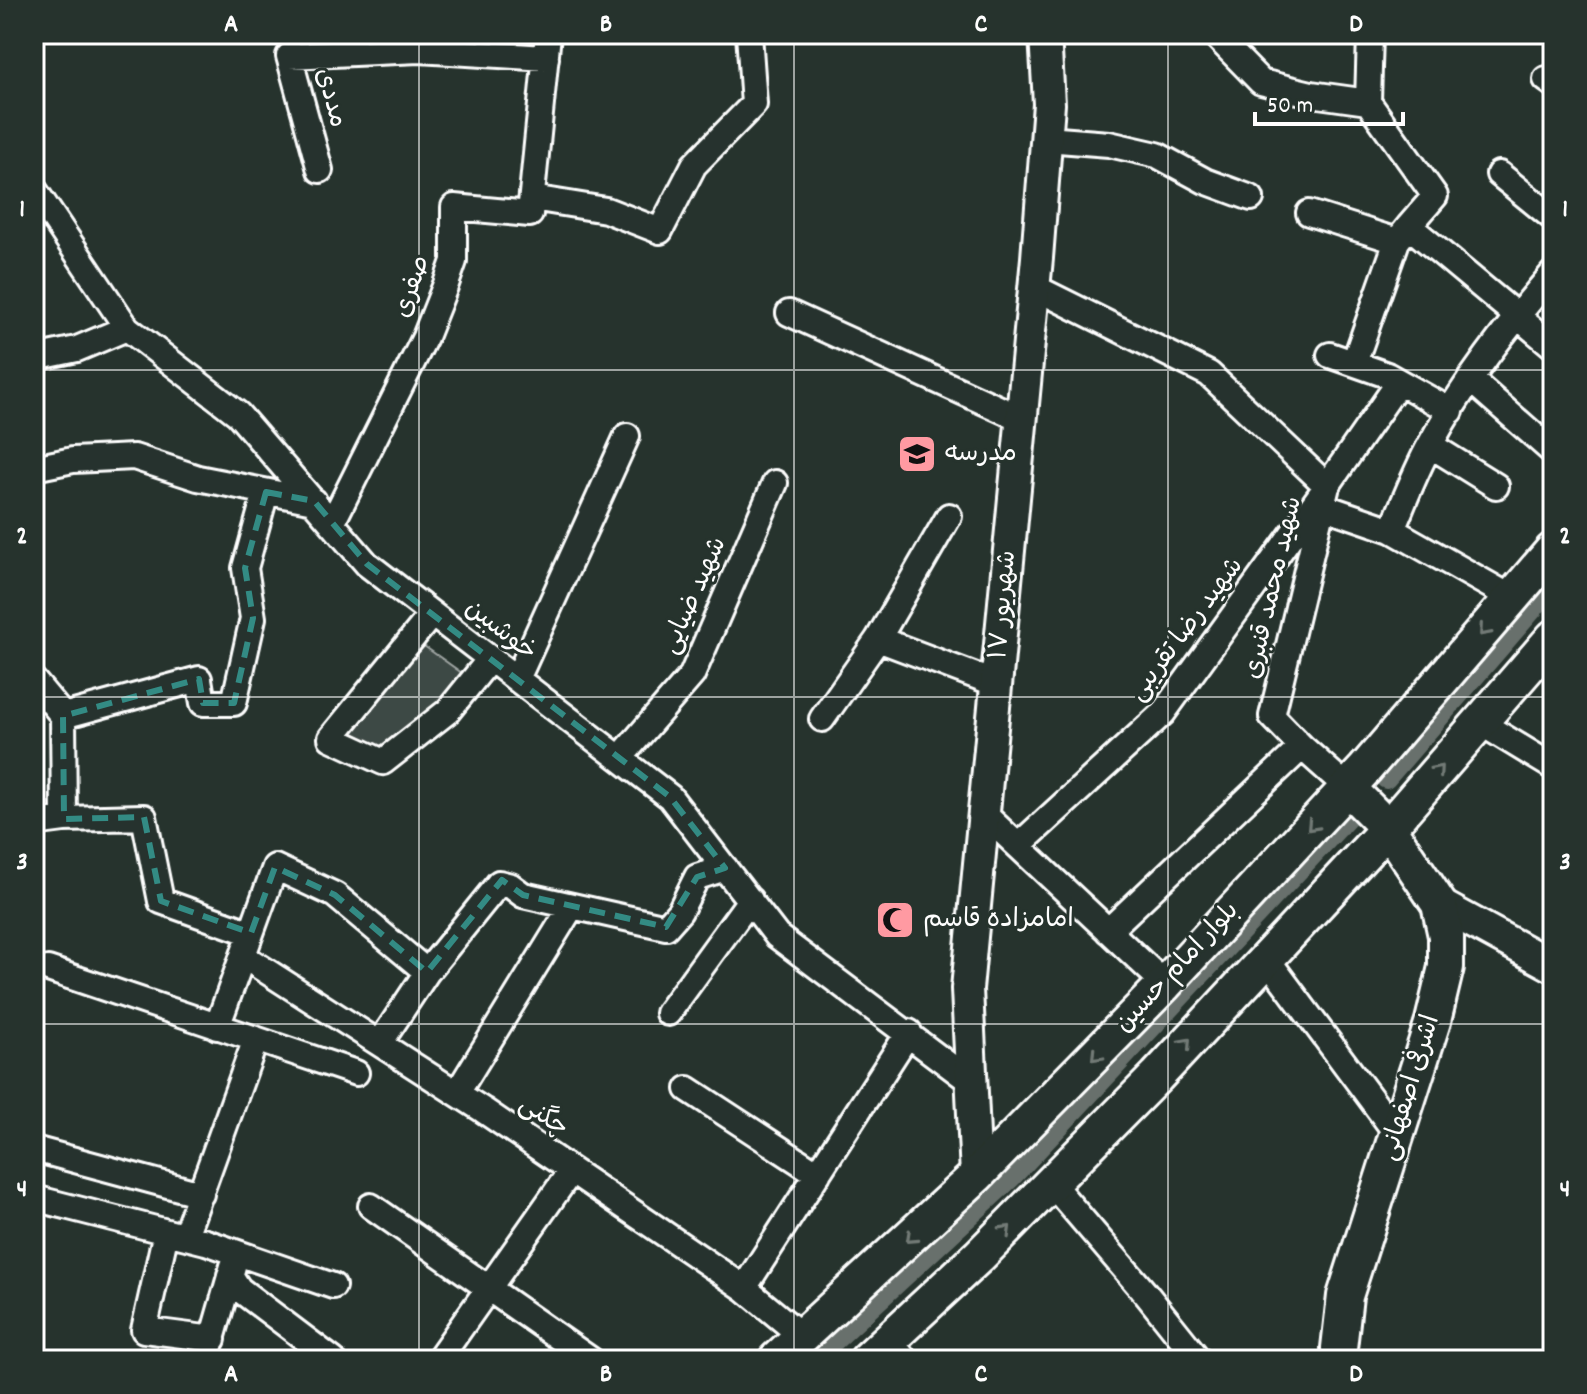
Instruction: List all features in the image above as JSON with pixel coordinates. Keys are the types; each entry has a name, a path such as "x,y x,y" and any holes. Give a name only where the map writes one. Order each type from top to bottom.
{"main road":[{"name":"بلوار امام حسین","path":"776,1360 976,1176 1165,984 1357,779 1553,550"},
{"path":"887,1354 1267,959 1396,818 1553,638"},
{"name":"اشرفی اصفهانی","path":"1340,1360 1345,1296 1433,1021 1446,967 1446,936 1439,904 1396,818 1357,779"}],"street":[{"path":"547,46 532,198 606,210 660,231 694,165 754,104 749,34"},
{"name":"۱۷ شهریور","path":"976,1176 967,989 1049,104 1045,34"},
{"path":"1214,34 1261,82 1311,94 1368,102"},
{"path":"1354,363 1403,234 1435,196 1368,102 1370,34"},
{"name":"مددی","path":"320,170 289,56 359,43 419,50 547,46"},
{"path":"1046,139 1109,144 1157,155 1205,181 1251,198"},
{"path":"1499,174 1553,218"},
{"name":"خوشبین","path":"34,189 127,328 238,414 367,564 670,797 777,936 909,1032 970,1081"},
{"name":"صفری","path":"332,523 425,337 446,284 454,261 454,207 530,214 532,198"},
{"path":"1309,213 1403,234 1553,346"},
{"path":"1392,530 1430,445 1470,379 1516,316 1553,273"},
{"name":"شهید محمد قنبری","path":"1034,287 1209,374 1324,496 1272,716 1302,747 1357,779"},
{"path":"789,313 1022,419"},
{"path":"34,358 77,349 127,328"},
{"path":"1330,355 1399,382 1451,411"},
{"path":"1470,379 1553,452"},
{"name":"شهید رضا تقریبی","path":"1018,846 1163,713 1324,496 1399,382"},
{"path":"517,679 627,436"},
{"path":"1430,445 1496,486"},
{"path":"34,468 73,460 134,457 198,478 314,501"},
{"name":"شهید ضیایی","path":"620,758 692,675 775,483"},
{"path":"63,716 199,679 203,703 234,703 253,618 245,568 266,492"},
{"path":"1324,496 1392,530 1512,598"},
{"path":"822,719 878,639 949,516"},
{"path":"432,614 331,738 383,762 448,711 490,659"},
{"path":"878,639 997,684"},
{"path":"34,681 63,716 64,819 34,823"},
{"path":"1479,722 1553,767"},
{"path":"1108,931 1302,747"},
{"path":"984,814 1165,984"},
{"name":"چگنی","path":"64,819 144,817 161,901 247,944 380,1043 744,1288 803,1337"},
{"path":"217,1027 275,867 335,895 427,972"},
{"path":"380,1043 427,972 499,883 511,886 523,895 666,927 680,911 697,877 725,868"},
{"path":"668,1013 750,900"},
{"path":"1439,904 1553,966"},
{"path":"457,1093 572,906"},
{"path":"1267,959 1397,1134"},
{"path":"48,969 356,1073"},
{"path":"744,1288 909,1032"},
{"path":"233,1264 209,1350 144,1330 175,1234 201,1194 256,1039"},
{"path":"688,1089 818,1174"},
{"path":"34,1149 201,1194"},
{"path":"438,1360 571,1171"},
{"path":"1052,1184 1199,1360"},
{"path":"34,1198 175,1234 233,1264 333,1286"},
{"path":"371,1206 591,1360"},
{"path":"233,1264 239,1289 333,1360"}],"highlighted area":[{"path":"266,492 314,501 367,564 670,797 725,868 697,877 666,927 523,895 502,880 427,972 335,895 275,867 251,933 161,901 144,817 64,819 63,716 199,679 203,703 234,703 253,618 245,568"}],"shaded area":[{"path":"424,646 466,676 431,714 387,751 348,730"}],"waterway":[{"path":"1386,779 1553,586"},
{"path":"814,1360 1011,1178 1355,810"}],"place":[{"name":"مدرسه","path":"917,454"},
{"name":"امامزاده قاسم","path":"895,920"}]}
